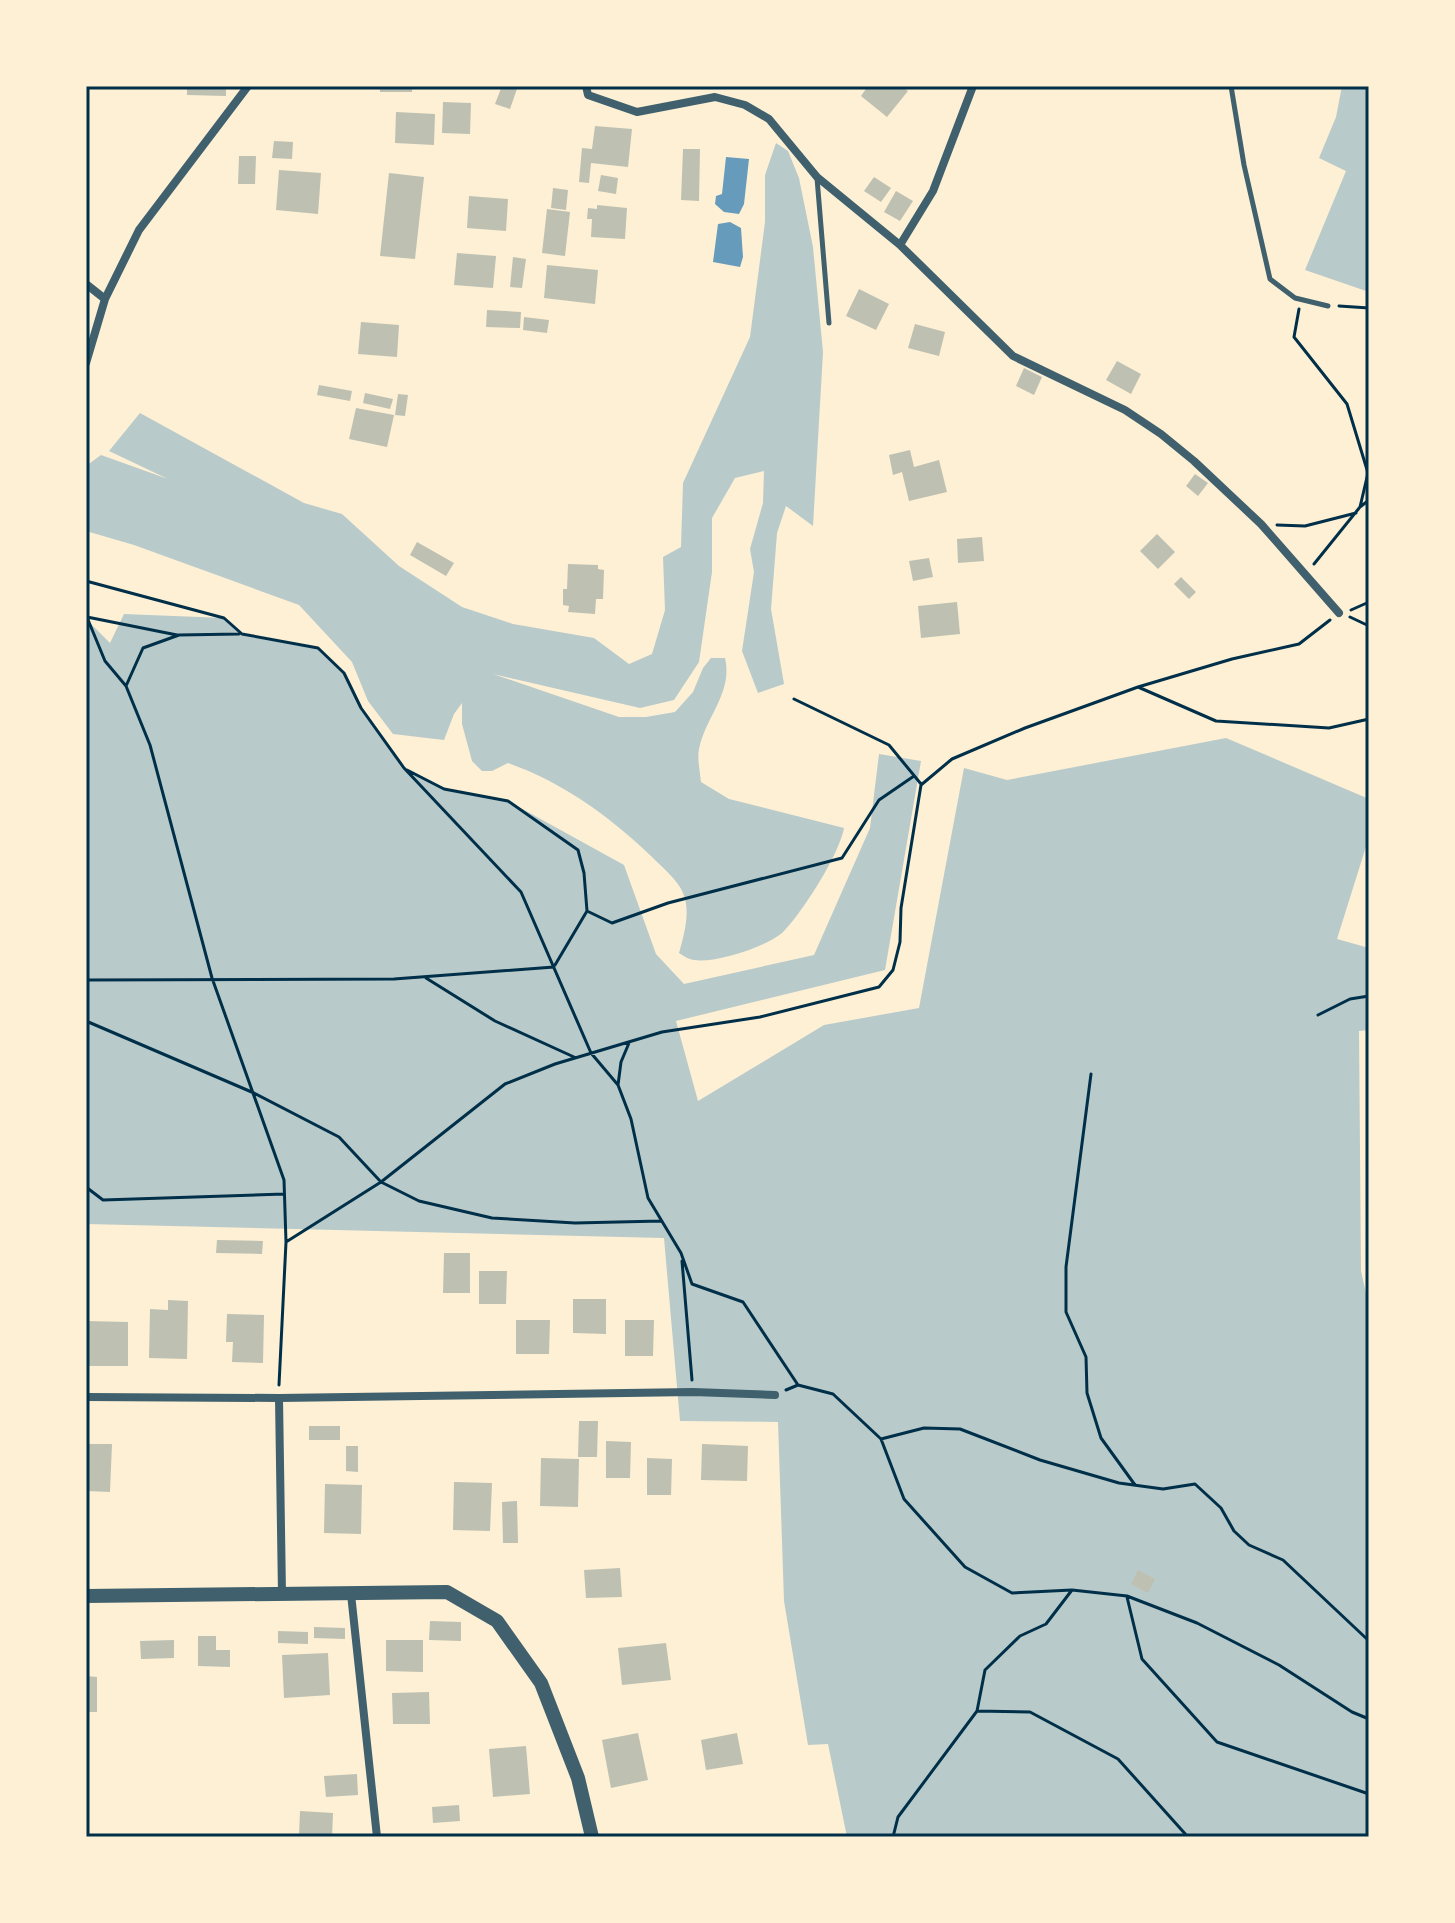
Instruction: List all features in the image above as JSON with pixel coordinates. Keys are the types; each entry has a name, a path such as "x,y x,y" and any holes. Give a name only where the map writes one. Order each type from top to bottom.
{"street":[{"path":"86,363 105,299 139,230 248,86"},
{"path":"586,86 588,95 637,112 715,97 745,105 769,119 817,177 900,245 1013,356 1125,410 1161,434 1261,524 1339,613"},
{"path":"900,245 933,191 973,86"},
{"path":"86,284 105,299"},
{"path":"86,1397 279,1398 693,1392 775,1395"},
{"path":"279,1398 282,1594"},
{"path":"86,1596 447,1592 497,1621 541,1683 578,1778 592,1837"},
{"path":"351,1594 377,1837"}],"lane":[{"path":"1231,86 1244,165 1270,279 1295,298 1328,306"},
{"path":"817,177 829,323"}],"path":[{"path":"1295,298 1299,308 1294,337 1347,404 1356,431 1368,473 1360,507"},
{"path":"1328,306 1369,308"},
{"path":"1306,575 1324,549 1369,500"},
{"path":"1261,524 1305,526 1356,513"},
{"path":"86,581 224,618 242,634"},
{"path":"286,1242 381,1182 505,1084 576,1057 662,1032 760,1017 879,987 893,970 900,942 901,908 921,785 952,759 1025,728 1138,687 1232,659 1299,644 1339,613 1360,608 1369,602"},
{"path":"1339,613 1369,626"},
{"path":"86,616 179,635 242,634 318,648 344,673 361,708 404,768 521,892 591,1053 618,1085 631,1119 648,1198 681,1253 692,1284 743,1302 798,1385 833,1394 881,1439 904,1499 965,1567 1012,1593 1072,1590 1127,1596 1197,1623 1279,1665 1352,1712 1369,1719"},
{"path":"86,616 105,661 126,686 150,745 212,978 284,1180 286,1242 279,1398"},
{"path":"126,686 143,648 179,635"},
{"path":"1138,687 1216,721 1329,728 1369,719"},
{"path":"794,699 889,745 921,785"},
{"path":"404,768 444,789 508,801 578,850 584,873 587,911 554,967"},
{"path":"587,911 612,923 668,903 842,858 879,800 914,776"},
{"path":"86,980 426,978 554,967"},
{"path":"426,978 495,1021 576,1057"},
{"path":"1318,1015 1350,999 1369,996"},
{"path":"86,1021 254,1093 339,1137 381,1182 419,1201 492,1218 575,1223 661,1221"},
{"path":"618,1085 621,1062 630,1042"},
{"path":"1091,1074 1066,1267 1066,1312 1086,1357 1087,1393 1101,1438 1135,1485"},
{"path":"86,1187 103,1200 284,1194"},
{"path":"681,1253 693,1392"},
{"path":"881,1439 924,1428 960,1429 1040,1460 1135,1485 1163,1489 1195,1484 1221,1508 1234,1531 1249,1545 1283,1560 1369,1641"},
{"path":"893,1837 898,1817 977,1711 985,1670 1020,1636 1046,1624 1072,1590"},
{"path":"1127,1596 1142,1659 1217,1742 1369,1794"},
{"path":"977,1711 1030,1712 1118,1759 1188,1837"}],"shaded area":[{"path":"1342,86 1369,86 1369,292 1305,270 1346,171 1319,158 1336,117"},
{"path":"776,143 788,151 799,178 813,247 823,352 813,526 786,506 777,533 771,609 784,684 758,693 742,651 754,572 750,549 763,503 764,471 735,478 712,518 712,572 699,662 674,700 640,708 493,674 619,717 646,717 675,712 693,692 711,658 725,658 722,693 699,749 701,782 729,799 844,828 819,882 801,910 777,937 739,953 711,960 689,959 679,953 687,915 681,888 619,827 585,802 528,771 508,763 492,771 482,771 472,761 462,724 462,703 444,740 393,734 368,701 352,662 299,605 134,545 86,531 86,466 101,455 168,479 109,451 140,413 304,503 342,514 399,566 462,607 513,624 594,638 629,664 652,654 665,610 663,557 681,547 683,483 750,337 765,222 765,175"},
{"path":"124,614 224,618 242,634 318,648 344,673 361,708 404,768 444,789 508,801 624,865 656,954 684,984 814,955 870,828 879,754 921,761 885,970 676,1021 698,1101 824,1025 919,1008 964,768 1007,780 1226,738 1369,799 1369,837 1337,939 1369,948 1369,1030 1359,1031 1361,1271 1369,1307 1369,1837 847,1837 828,1744 808,1745 784,1601 778,1422 680,1421 664,1238 86,1224 86,619 110,643"}],"water":[{"path":"726,157 749,159 744,204 739,214 724,212 715,204 716,196 722,194"},
{"path":"730,222 741,228 743,257 740,267 713,262 718,224"}],"building":[{"path":"187,86 226,86 226,96 187,95"},
{"path":"380,86 412,86 412,92 380,92"},
{"path":"502,86 518,86 510,109 495,104"},
{"path":"868,86 901,86 908,91 887,117 861,96"},
{"path":"443,102 471,103 470,134 442,133"},
{"path":"396,112 435,114 434,145 395,143"},
{"path":"595,126 632,129 628,167 591,163 589,183 579,182 582,148 592,149"},
{"path":"274,141 293,142 292,159 272,158"},
{"path":"683,149 700,149 699,201 681,200"},
{"path":"239,156 256,156 255,184 238,184"},
{"path":"279,170 321,173 318,214 276,210"},
{"path":"389,173 424,177 415,259 380,256"},
{"path":"601,175 618,178 616,194 598,191"},
{"path":"874,177 891,188 881,202 864,191"},
{"path":"553,188 568,190 566,210 551,208"},
{"path":"896,191 913,201 900,221 884,212"},
{"path":"469,196 508,199 506,231 467,228"},
{"path":"597,205 627,208 625,239 591,237 592,219 587,219 588,208 597,209"},
{"path":"547,209 570,212 565,256 542,253"},
{"path":"457,253 496,256 493,288 454,285"},
{"path":"513,257 526,259 522,288 510,287"},
{"path":"547,265 598,270 595,304 544,298"},
{"path":"859,289 889,304 876,330 846,316"},
{"path":"487,310 521,312 520,328 486,327"},
{"path":"524,317 549,320 547,333 523,330"},
{"path":"361,322 399,325 397,357 358,354"},
{"path":"915,324 945,332 939,356 908,348"},
{"path":"1117,361 1141,374 1131,394 1106,380"},
{"path":"1024,368 1042,377 1034,395 1016,386"},
{"path":"319,385 352,391 350,401 317,395"},
{"path":"365,393 393,399 390,409 363,403"},
{"path":"398,394 408,395 405,416 395,415"},
{"path":"356,408 394,415 387,447 349,439"},
{"path":"910,450 914,467 939,460 947,492 909,501 902,472 893,475 889,455"},
{"path":"1195,474 1208,483 1198,496 1186,486"},
{"path":"1157,534 1175,552 1158,569 1140,551"},
{"path":"982,537 984,561 958,563 957,539"},
{"path":"417,542 454,563 446,576 410,555"},
{"path":"929,558 933,577 913,581 909,561"},
{"path":"568,564 598,565 598,569 604,570 603,599 596,599 595,614 568,612 569,606 563,605"},
{"path":"1181,577 1196,592 1189,599 1174,584"},
{"path":"957,602 960,634 921,638 918,606"},
{"path":"217,1240 263,1241 262,1254 216,1253"},
{"path":"444,1253 470,1253 470,1293 443,1293"},
{"path":"479,1271 507,1271 506,1304 479,1304"},
{"path":"573,1299 606,1299 606,1334 573,1333"},
{"path":"168,1300 188,1301 187,1359 149,1358 150,1309 168,1310"},
{"path":"227,1314 264,1315 263,1363 232,1362 233,1342 226,1342"},
{"path":"516,1320 550,1320 549,1354 516,1354"},
{"path":"625,1320 654,1320 653,1356 625,1356"},
{"path":"86,1321 128,1322 128,1366 86,1366"},
{"path":"579,1421 598,1421 597,1457 578,1457"},
{"path":"309,1426 340,1426 340,1440 309,1440"},
{"path":"606,1441 631,1442 630,1478 606,1478"},
{"path":"86,1444 112,1444 110,1492 86,1491"},
{"path":"702,1444 748,1446 747,1481 701,1480"},
{"path":"346,1446 358,1446 358,1472 346,1471"},
{"path":"541,1458 579,1459 578,1507 540,1506"},
{"path":"647,1458 672,1459 671,1495 647,1495"},
{"path":"454,1482 492,1483 490,1531 453,1530"},
{"path":"325,1484 362,1485 361,1534 324,1533"},
{"path":"517,1501 518,1543 503,1543 502,1502"},
{"path":"620,1568 622,1597 586,1598 584,1570"},
{"path":"1138,1570 1155,1579 1148,1593 1131,1584"},
{"path":"430,1621 461,1622 461,1641 429,1640"},
{"path":"314,1627 345,1628 345,1639 314,1638"},
{"path":"278,1631 308,1632 308,1644 278,1643"},
{"path":"198,1636 216,1636 216,1650 230,1650 230,1667 198,1666"},
{"path":"174,1640 174,1658 141,1659 140,1641"},
{"path":"386,1640 423,1640 423,1672 386,1671"},
{"path":"666,1643 671,1680 622,1685 618,1648"},
{"path":"328,1653 330,1695 284,1698 282,1655"},
{"path":"86,1676 97,1677 97,1712 86,1712"},
{"path":"429,1692 430,1724 393,1724 392,1693"},
{"path":"638,1733 648,1780 611,1788 602,1740"},
{"path":"737,1733 743,1764 706,1770 701,1740"},
{"path":"526,1746 530,1794 493,1797 489,1749"},
{"path":"357,1774 358,1795 326,1797 324,1776"},
{"path":"459,1805 460,1821 433,1823 432,1807"},
{"path":"300,1811 333,1813 332,1837 299,1837"}]}
